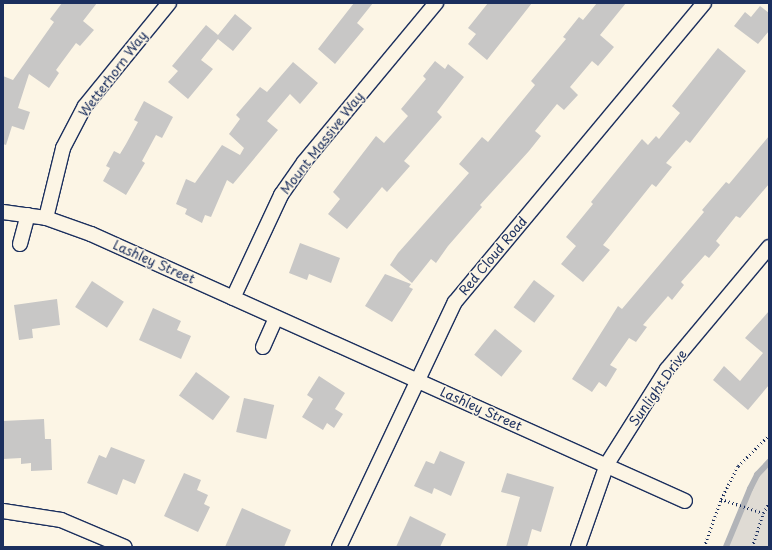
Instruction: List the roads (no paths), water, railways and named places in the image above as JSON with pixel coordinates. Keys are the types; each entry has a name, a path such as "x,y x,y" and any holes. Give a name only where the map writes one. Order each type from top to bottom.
{"street":[{"name":"Wetterhorn Way","path":"46,218 63,148 85,106 169,3"},
{"name":"Mount Massive Way","path":"233,298 281,195 304,162 436,3"},
{"name":"Red Cloud Road","path":"339,547 454,302 704,3"},
{"name":"Lashley Street","path":"3,212 46,218 90,234 416,381 607,464 685,501"},
{"path":"20,244 28,215"},
{"name":"Sunlight Drive","path":"578,547 607,464 667,369 769,247"},
{"path":"263,348 276,318"},
{"path":"3,511 61,520 125,547"}],"waterway":[{"path":"726,547 757,475 769,462"}]}
